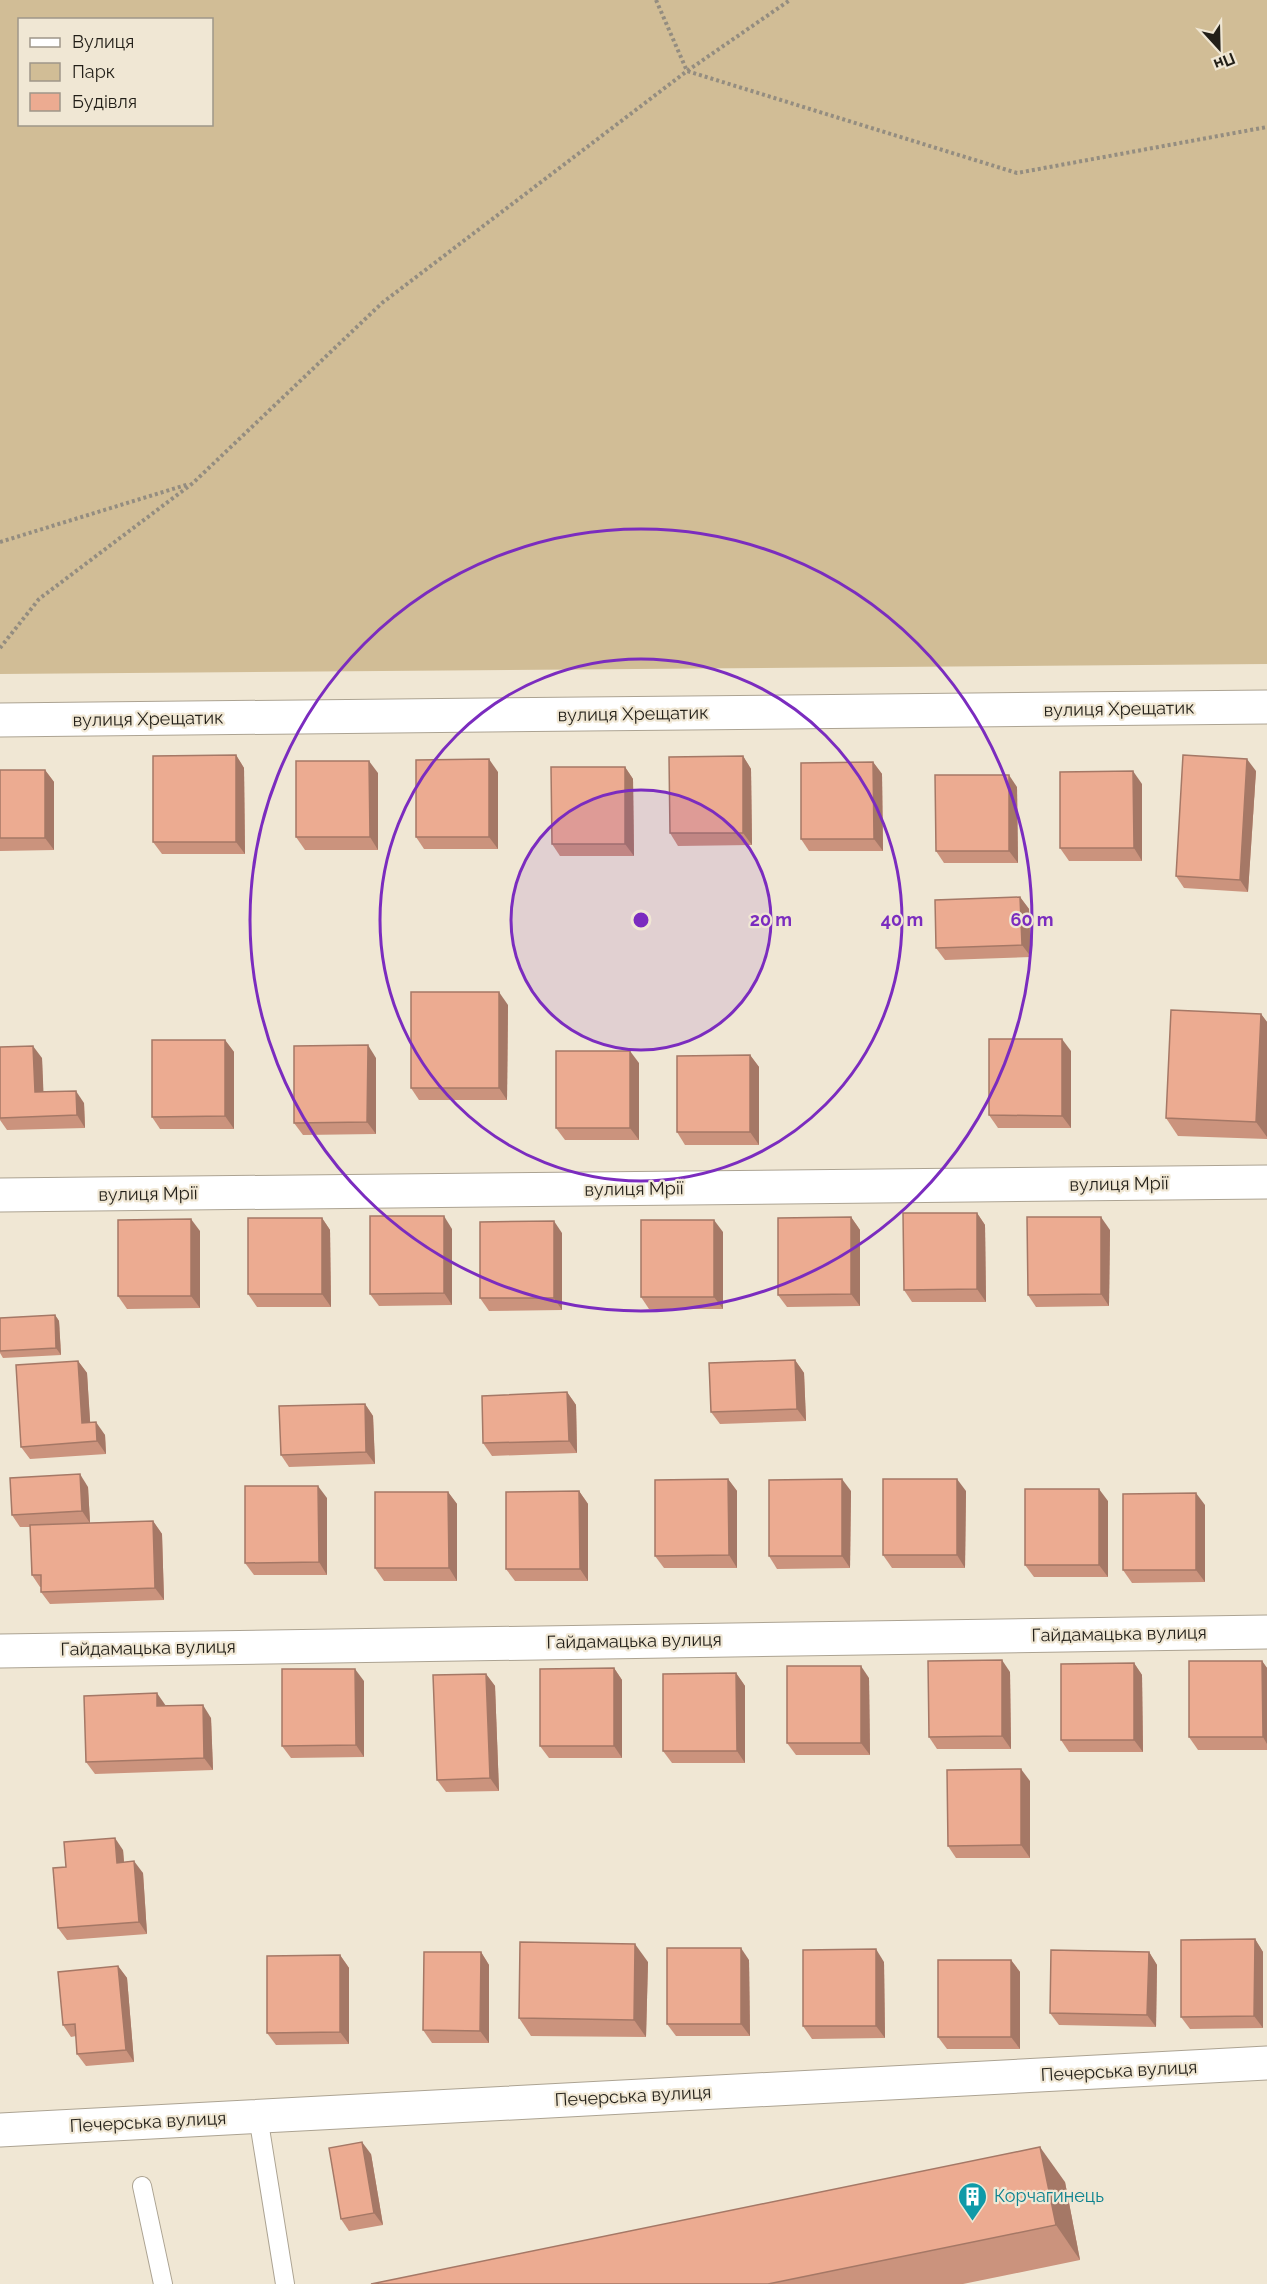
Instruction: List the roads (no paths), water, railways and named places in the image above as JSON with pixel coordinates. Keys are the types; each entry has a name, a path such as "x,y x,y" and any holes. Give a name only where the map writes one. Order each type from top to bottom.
{"street":[{"name":"вулиця Хрещатик","path":"0,720 1267,707"},
{"name":"вулиця Мрії","path":"0,1195 1267,1182"},
{"name":"Гайдамацька вулиця","path":"0,1650 1267,1632"},
{"name":"Печерська вулиця","path":"0,2130 1267,2063"}],"lane":[{"path":"258,2116 285,2284"},
{"path":"142,2186 162,2284"}],"place":[{"name":"Корчагинець","path":"973,2222"}]}
